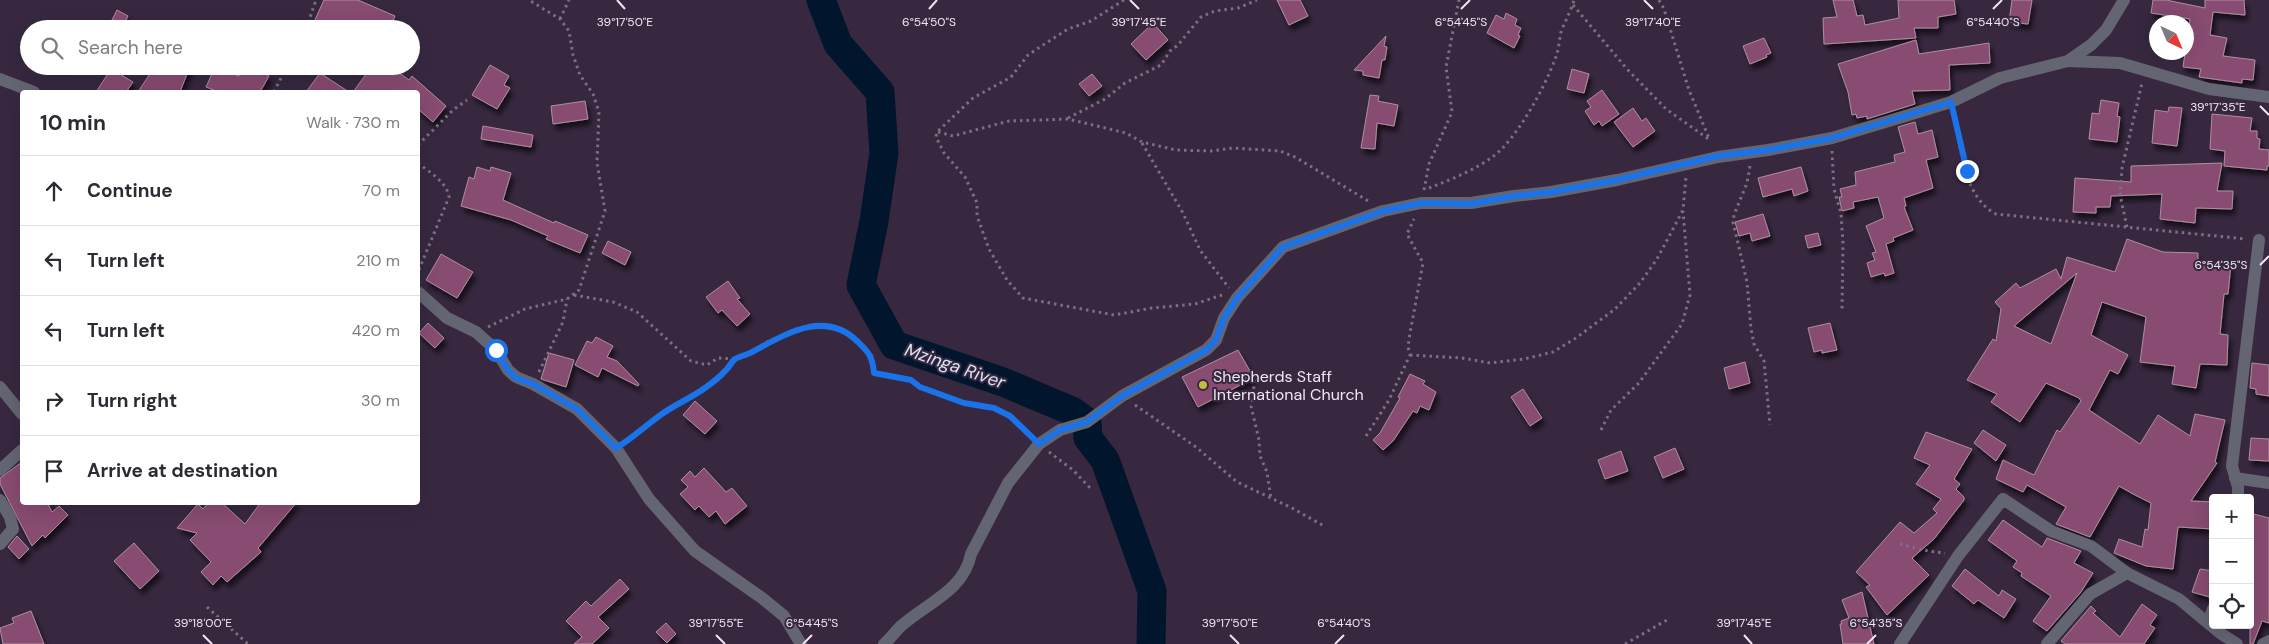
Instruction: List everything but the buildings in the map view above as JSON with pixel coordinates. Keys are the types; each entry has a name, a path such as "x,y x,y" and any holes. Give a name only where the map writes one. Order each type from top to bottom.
{"street":[{"path":"2068,61 2092,45 2106,30 2124,0"},
{"path":"884,644 898,628 945,595 958,582 969,565 971,554 1008,483 1039,444 1060,430 1087,422 1122,396 1206,350 1216,340 1224,318 1237,298 1283,247 1422,196 1471,204 1514,196 1551,192 1718,156 1832,138 1951,102 2000,78 2068,61 2120,63 2209,89 2269,97"},
{"path":"0,79 29,90"},
{"path":"2238,494 2233,459 2259,240"},
{"path":"420,294 448,318 476,332 496,350 508,370 516,378 533,384 577,409 616,448 649,499 695,551 762,598 784,616 801,644"},
{"path":"0,387 20,412"},
{"path":"0,470 20,452"},
{"path":"2235,478 2269,483"},
{"path":"1900,644 1958,556 2003,499 2051,531 2091,546 2127,573 2178,599 2237,644"},
{"path":"0,500 10,517 13,529 0,544"},
{"path":"2047,644 2090,594 2127,573"},
{"path":"2263,644 2269,640"}],"path":[{"path":"309,20 316,0"},
{"path":"476,332 525,309 566,299 574,295 582,285 604,211 596,163 598,112 593,94 580,76 573,55 570,30 560,19 529,0"},
{"path":"560,19 569,0"},
{"path":"1124,0 1091,21 1068,29 1028,55 1011,77 973,98 937,132 936,137 944,154 965,177 977,203 977,216 989,249 1007,280 1023,298 1114,316 1152,308 1195,304 1232,292 1200,250 1183,213 1142,142"},
{"path":"1068,119 1105,99 1125,83 1161,64 1170,51 1178,46 1201,18 1215,11 1238,8 1257,0"},
{"path":"1366,436 1389,400 1410,355 1408,348 1410,333 1423,263 1408,234 1422,196 1429,164 1452,112 1446,67 1459,0"},
{"path":"1422,196 1492,157 1509,141 1545,83 1556,58 1561,34 1574,0"},
{"path":"1659,0 1664,9 1689,90 1718,156"},
{"path":"1573,5 1627,69 1666,109 1710,140"},
{"path":"2127,227 2120,195 2122,168 2145,70"},
{"path":"275,90 282,75"},
{"path":"420,143 453,110 467,100"},
{"path":"1951,102 1971,185 1976,197 1996,214 2259,240"},
{"path":"937,132 953,136 1009,121 1068,119 1126,133 1142,142 1176,150 1211,151 1233,148 1280,151 1295,157 1383,211"},
{"path":"1832,138 1834,189 1841,214 1843,244 1842,311"},
{"path":"1752,152 1747,183 1733,222 1747,282 1754,344 1764,361 1770,425"},
{"path":"1600,430 1611,410 1639,383 1659,353 1682,324 1690,295 1683,210 1687,164"},
{"path":"420,165 438,179 448,192 449,197 420,267"},
{"path":"1410,355 1462,358 1490,363 1524,359 1553,352 1615,309 1640,283 1658,259 1683,210"},
{"path":"574,295 613,302 637,312 691,361 707,365 718,358 734,359 746,356 767,342 789,332 812,325 843,330 872,356 874,373 911,380 920,387 964,403 994,408 1010,416 1039,444 1073,470 1092,490"},
{"path":"533,384 563,322 566,299"},
{"path":"616,448 639,434 662,414 705,388 725,371 734,359"},
{"path":"1255,380 1251,406 1259,440 1260,456 1267,472 1271,500"},
{"path":"1122,396 1196,447 1237,482 1271,500 1292,508 1324,526"},
{"path":"1900,544 1928,552 1941,551 1958,556"},
{"path":"207,607 248,644"},
{"path":"1625,644 1668,620"}],"waterway":[{"name":"Mzinga River","path":"821,0 838,44 880,92 884,153 874,221 861,285 894,345 1003,382 1072,411 1087,422 1088,438 1105,460 1152,591 1151,644"}],"place":[{"name":"Shepherds Staff International Church","path":"1203,385"}],"route":[{"path":"496,350 508,370 516,378 533,384 577,409 616,448 639,434 662,414 705,388 725,371 734,359 746,356 767,342 796,329 812,325 843,330 872,356 874,373 911,380 920,387 949,398 964,403 994,408 1010,416 1039,444 1060,430 1087,422 1122,396 1164,371 1206,350 1216,340 1224,318 1237,298 1283,247 1383,211 1421,203 1471,204 1617,180 1718,156 1768,150 1832,138 1951,102 1967,171"}]}
